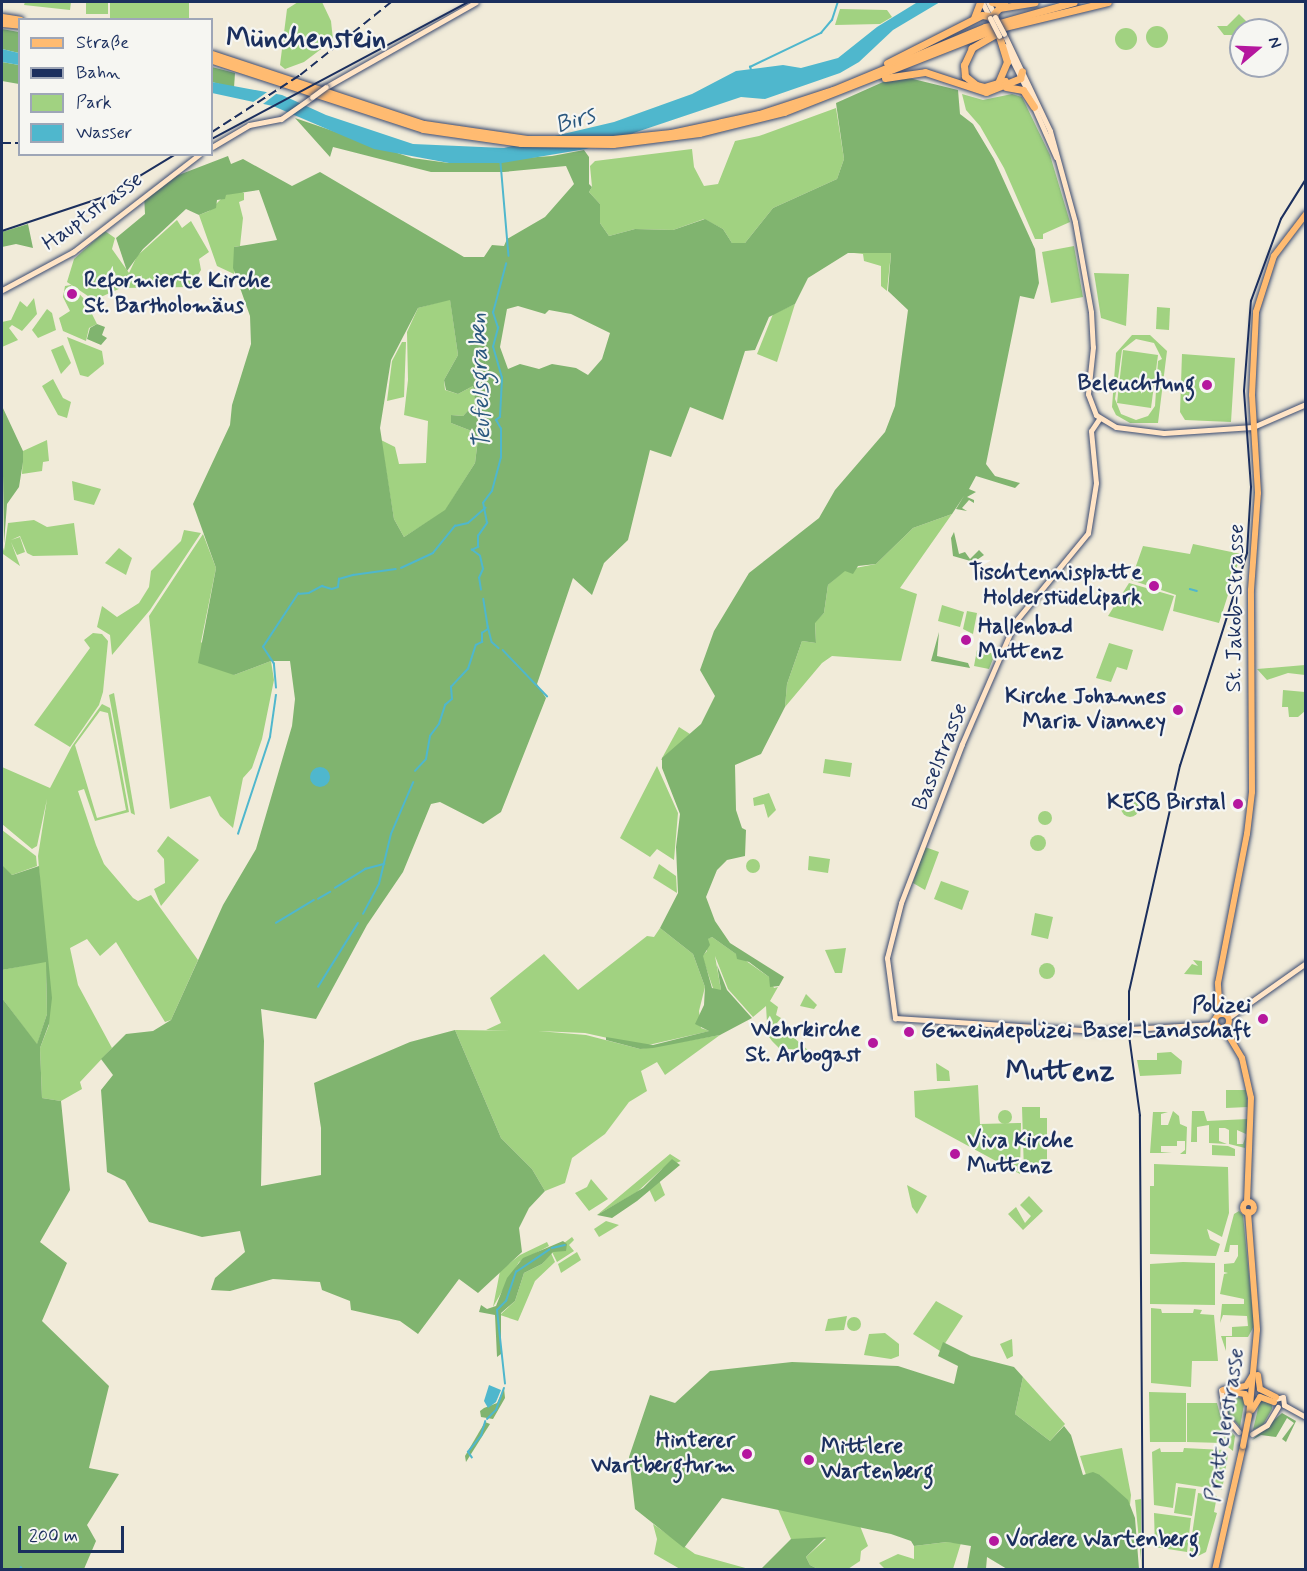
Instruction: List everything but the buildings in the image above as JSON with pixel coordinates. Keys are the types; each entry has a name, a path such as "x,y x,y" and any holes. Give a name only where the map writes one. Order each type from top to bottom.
{"highway":[{"path":"972,20 986,3 1008,5 1035,2"},
{"path":"213,54 424,124 511,137 586,140 648,136 741,119 806,99 985,27 1074,2"},
{"path":"855,87 976,36 1034,18 1108,2"},
{"path":"806,99 972,20 992,15 1008,5"},
{"path":"2,17 18,20"},
{"path":"1034,18 984,40 966,56 964,70 968,80 980,87 1020,88 1034,107"},
{"path":"2,23 18,25"},
{"path":"997,87 1007,65 1001,35"},
{"path":"213,60 377,117 491,140 570,145 632,142 742,124 902,74 925,72 979,91 997,87 1022,76"}],"main road":[{"path":"213,146 249,125 285,116 326,87 476,2"},
{"path":"986,3 1022,76 1059,161 1089,300 1093,347 1088,394 1099,419 1116,427 1149,432 1253,427 1305,404"},
{"path":"1022,76 1059,161"},
{"name":"Hauptstrasse","path":"2,290 73,252 197,156"},
{"name":"St. Jakob-Strasse","path":"1220,1014 1218,983 1247,834 1252,792 1251,590 1258,493 1253,427 1258,300 1274,255 1305,214"},
{"name":"Baselstrasse","path":"1099,419 1091,432 1096,483 1088,533 1015,622 953,767 901,903 889,946 888,968 895,1018 1094,1031 1215,1024"},
{"path":"1228,1018 1220,1014 1215,1024 1224,1028 1228,1018 1305,963"},
{"name":"Prattelerstrasse","path":"1215,1569 1249,1416 1257,1343 1248,1212 1254,1206 1247,1201 1251,1098 1242,1058 1224,1028"},
{"path":"1222,1390 1250,1383 1257,1343"},
{"path":"1257,1343 1259,1386 1278,1403"},
{"path":"1222,1390 1245,1394 1249,1416"},
{"path":"1222,1390 1225,1415 1239,1432"},
{"path":"1249,1416 1260,1397 1278,1403 1305,1417"},
{"path":"1252,1434 1267,1425 1278,1403"}],"green space":[{"path":"25,2 71,2 70,10 24,5"},
{"path":"86,2 108,2 108,14 86,14"},
{"path":"110,2 189,2 189,18 110,18"},
{"path":"298,2 322,2 331,21 333,40 304,62 285,69 280,65 287,9"},
{"path":"840,9 887,10 892,17 880,24 835,25"},
{"path":"1229,24 1229,35 1224,35 1217,26"},
{"path":"1157,26 1165,29 1168,37 1165,45 1157,48 1149,45 1146,37 1149,29"},
{"path":"1126,28 1134,31 1137,39 1134,47 1126,50 1118,47 1115,39 1118,31"},
{"path":"2,29 18,32 18,53 2,49"},
{"path":"2,62 18,65 18,84 2,81"},
{"path":"213,67 235,73 234,88 213,82"},
{"path":"905,77 958,90 960,114 973,124 994,159 1035,249 1039,283 1034,299 1020,296 986,464 995,476 1020,483 1015,488 976,476 969,489 976,492 967,497 974,500 974,503 969,500 962,508 967,511 956,509 964,496 952,514 913,528 876,564 858,566 853,574 845,571 828,585 824,613 815,623 816,643 802,641 787,684 785,707 761,754 735,765 736,810 742,828 746,830 745,856 727,860 717,870 706,897 715,921 730,943 784,977 779,986 770,987 769,977 749,962 737,959 736,954 712,937 708,939 710,945 703,956 712,988 721,990 717,965 727,990 752,1018 720,1035 653,1048 640,1049 606,1040 606,1037 653,1045 709,1031 695,1024 704,1005 705,987 693,954 660,928 678,893 676,847 680,814 662,768 662,758 701,724 715,696 700,670 714,631 749,573 819,518 835,490 885,432 895,406 908,310 888,291 891,253 848,253 808,278 795,304 769,317 755,350 745,351 723,420 690,407 671,457 650,450 628,540 604,563 592,595 573,578 537,684 546,698 501,812 483,824 440,802 431,804 403,872 367,925 316,1019 261,1009 264,1041 261,1186 321,1175 321,1128 314,1083 410,1042 455,1030 501,1138 532,1169 545,1191 529,1208 519,1228 522,1252 478,1293 459,1279 418,1334 400,1321 351,1310 350,1301 322,1290 320,1282 273,1279 230,1291 211,1290 215,1278 245,1252 240,1231 202,1237 149,1222 125,1181 107,1172 101,1090 113,1075 101,1059 126,1034 153,1031 171,1020 223,905 256,849 292,726 295,699 290,661 271,661 234,675 198,663 216,568 193,504 230,425 232,405 251,344 250,316 233,268 234,247 277,240 259,190 226,195 225,199 217,200 216,208 199,215 186,209 143,249 127,271 116,238 145,214 144,195 163,181 228,156 231,164 243,159 292,186 320,172 464,257 484,257 492,245 504,246 507,239 545,217 574,184 566,166 504,172 431,172 333,147 330,157 295,118 412,158 449,163 552,156 584,150 589,157 589,184 592,187 589,192 600,204 600,223 609,236 635,229 673,230 705,219 723,229 732,243 745,243 773,208 837,179 844,159 836,103 883,82","holes":["450,300 458,355 444,380 446,390 458,394 473,386 475,403 463,416 451,415 451,423 469,430 478,439 475,463 445,510 404,537 394,519 380,428 391,360 418,308","518,306 545,314 549,310 571,314 610,333 602,359 588,375 576,368 552,364 539,369 520,364 508,369 500,347 507,309"]},
{"path":"962,94 983,100 1012,94 1022,97 1050,155 1070,222 1043,234 1043,239 1035,239 1004,168 980,126 966,110"},
{"path":"836,108 844,159 837,179 773,208 745,243 732,243 723,229 704,219 673,230 635,229 609,236 600,223 600,204 589,192 592,187 590,166 595,161 692,149 694,167 704,186 718,184 735,141 759,136"},
{"path":"240,191 244,193 244,200 239,202 243,218 240,246 234,247 234,274 217,266 199,215 209,211 225,195"},
{"path":"177,220 182,228 191,221 209,252 199,259 201,270 190,287 121,288 94,300 67,282 74,259 105,231 115,238 112,249 129,273 137,256"},
{"path":"28,224 33,248 16,244 2,247 2,232"},
{"path":"1074,246 1083,297 1051,303 1042,252"},
{"path":"877,251 891,253 887,291 881,286 881,266 864,261 863,254 854,253"},
{"path":"1094,273 1129,274 1126,326 1101,318"},
{"path":"71,285 85,300 97,324 89,328 86,341 63,331 59,318 70,311 63,297 65,286"},
{"path":"34,298 37,314 22,331 12,325 9,328 18,340 2,347 2,322 11,320 20,301 27,307"},
{"path":"450,299 458,355 444,380 445,390 458,394 473,386 475,403 463,416 451,415 451,423 469,430 478,439 475,463 445,511 404,537 394,519 381,440 395,447 399,464 426,463 428,421 404,415 408,380 407,332 418,308"},
{"path":"795,304 777,362 757,354 773,314"},
{"path":"1157,307 1170,308 1169,330 1156,329"},
{"path":"47,309 52,313 56,330 38,338 32,330"},
{"path":"97,324 105,327 102,335 107,338 101,345 87,339 90,328"},
{"path":"1132,335 1150,335 1167,351 1158,423 1130,423 1116,415 1112,407 1116,353","holes":["1136,339 1154,343 1162,359 1158,361 1155,406 1148,416 1136,420 1121,414 1115,399 1122,350"]},
{"path":"67,337 102,351 104,364 88,377 80,375"},
{"path":"402,342 406,342 404,397 387,401 392,361"},
{"path":"63,345 71,363 61,374 51,350"},
{"path":"1123,350 1158,355 1151,408 1117,403"},
{"name":"Beleuchtung","path":"1182,354 1235,358 1231,422 1185,420 1180,412"},
{"path":"53,379 63,398 71,402 67,418 58,415 42,386"},
{"path":"2,406 23,451 19,487 7,504 4,544"},
{"path":"47,440 49,461 43,462 42,471 22,474 23,451"},
{"path":"72,481 101,489 94,505 74,500"},
{"path":"952,514 900,588 917,594 901,661 832,656 822,663 785,707 787,684 802,641 816,643 815,622 824,613 828,585 845,570 876,564 913,528"},
{"path":"34,520 47,527 74,523 78,555 33,556 27,553 20,536 11,540 20,537 25,552 17,555 11,542 20,566 3,554 2,562 2,544 4,551 8,523"},
{"path":"184,530 201,533 150,610 112,655 110,635 97,627 102,606 117,617 139,603 149,587 151,571 181,541"},
{"path":"954,532 959,554 965,552 970,559 979,550 984,555 974,562 953,556 951,538"},
{"path":"203,534 216,568 201,642 234,675 271,661 274,680 262,739 252,768 243,778 233,828 220,816 210,796 170,809 149,616"},
{"path":"1193,544 1241,554 1219,623 1173,611 1176,595 1131,580 1143,546 1190,554"},
{"path":"119,548 132,558 126,575 105,563"},
{"path":"1129,583 1174,596 1163,631 1108,616"},
{"path":"942,605 964,612 960,627 938,621"},
{"path":"967,611 977,613 973,634 963,629"},
{"path":"939,632 937,656 968,663 970,668 931,661"},
{"path":"93,633 102,634 108,641 103,692 99,705 70,747 34,725 90,648 84,640"},
{"path":"1109,643 1133,650 1127,670 1117,667 1111,682 1096,678"},
{"path":"977,650 995,654 989,669 974,666"},
{"path":"1305,665 1305,675 1288,673 1267,680 1257,669"},
{"path":"1283,690 1305,692 1305,711 1298,717 1289,717 1288,707 1282,707"},
{"path":"114,693 135,815 131,813 109,695"},
{"path":"102,704 110,708 129,812 95,821 84,789 78,791 96,845 104,864 133,898 138,901 151,895 198,960 171,1020 165,1022 116,942 100,956 87,939 70,948 78,985 112,1048 80,1082 82,1089 61,1101 42,1098 40,1048 49,1025 46,964 47,1014 37,1045 2,998 2,970 46,961 38,856 47,799 37,846 32,849 2,824 2,767 50,788 72,746","holes":["100,711 108,713 126,810 97,818 75,745"]},
{"path":"679,727 690,734 668,758 661,760"},
{"path":"825,759 852,763 850,777 823,773"},
{"path":"657,766 678,813 674,860 657,849 650,857 620,838"},
{"path":"769,793 776,810 768,818 764,804 754,806 753,798"},
{"path":"1130,799 1136,802 1139,808 1136,814 1130,817 1124,814 1121,808 1124,802"},
{"path":"1042,811 1048,811 1052,818 1048,825 1042,825 1038,821 1038,815"},
{"path":"2,830 36,856 37,866 12,875 3,870"},
{"path":"1038,835 1044,837 1046,843 1044,849 1038,851 1032,849 1030,843 1032,837"},
{"path":"168,836 199,860 161,906 154,889 165,883 164,859 157,851"},
{"path":"925,847 939,852 925,890 913,883 910,891"},
{"path":"809,856 830,859 828,873 808,870"},
{"path":"753,859 758,861 760,866 758,871 753,873 748,871 746,866 748,861"},
{"path":"659,864 676,876 677,893 653,878"},
{"path":"2,865 12,875 39,866 52,998 49,1024 40,1048 42,1098 61,1101 70,1190 40,1242 67,1263 42,1321 109,1386 89,1468 119,1474 87,1525 96,1541 84,1569 2,1569 2,998 37,1044 47,1014 46,962 2,970"},
{"path":"941,881 969,891 962,910 934,899"},
{"path":"1035,913 1053,917 1048,939 1031,935"},
{"path":"660,928 693,954 705,987 699,1011 701,1028 710,1031 644,1046 585,1033 538,1031 586,1035 640,1049 720,1035 665,1075 657,1062 641,1071 647,1091 629,1102 605,1134 572,1158 565,1183 545,1191 532,1169 501,1138 455,1030 518,1031 486,1030 501,1023 490,998 544,954 578,990 647,936 654,937"},
{"path":"712,937 769,977 774,988 778,987 770,1001 778,1007 776,1015 781,1018 777,1023 809,1051 779,1048 772,1041 762,1027 767,1023 766,1006 753,1017 728,989 715,956 721,990 714,991 702,956 707,951 707,939"},
{"path":"846,948 842,973 835,973 825,950"},
{"path":"1193,960 1202,961 1202,975 1184,974 1192,964 1198,966"},
{"path":"1047,963 1053,965 1055,971 1053,977 1047,979 1041,977 1039,971 1041,965"},
{"path":"806,994 817,1005 814,1009 800,1006"},
{"path":"1171,1052 1182,1061 1181,1074 1140,1076 1137,1060 1157,1060 1157,1053"},
{"path":"936,1063 949,1071 950,1081 937,1081"},
{"path":"978,1085 980,1124 1021,1123 1020,1174 915,1117 914,1091"},
{"path":"1226,1090 1246,1090 1248,1107 1226,1108"},
{"path":"1022,1107 1040,1107 1040,1118 1047,1118 1047,1167 1024,1173"},
{"path":"1005,1110 1010,1112 1012,1117 1010,1122 1005,1124 1000,1122 998,1117 1000,1112"},
{"path":"1173,1111 1179,1116 1180,1124 1187,1127 1186,1154 1180,1154 1185,1150 1185,1141 1177,1141 1177,1146 1161,1146 1161,1152 1172,1153 1150,1153 1153,1112 1168,1112 1161,1114 1161,1125 1168,1125"},
{"path":"1192,1111 1204,1111 1207,1121 1248,1119 1246,1134 1237,1130 1237,1144 1243,1144 1246,1136 1245,1148 1229,1144 1229,1130 1225,1128 1219,1128 1219,1141 1227,1144 1209,1143 1209,1125 1197,1127 1197,1142 1191,1142"},
{"path":"1212,1145 1235,1149 1235,1156 1212,1155"},
{"path":"670,1154 681,1161 662,1169 637,1192 597,1215"},
{"path":"672,1159 680,1165 637,1201 612,1218 597,1215 643,1188"},
{"path":"1154,1164 1228,1167 1229,1213 1222,1237 1207,1229 1210,1239 1220,1244 1216,1256 1150,1254 1150,1186 1154,1186"},
{"path":"591,1179 608,1199 589,1211 575,1193 587,1187"},
{"path":"659,1180 665,1195 655,1202 649,1189"},
{"path":"907,1185 927,1196 917,1214 912,1207"},
{"path":"1029,1196 1043,1211 1023,1230 1008,1214 1016,1207 1025,1223 1031,1216 1020,1205"},
{"path":"1239,1211 1243,1215 1254,1326 1248,1337 1226,1337 1226,1351 1221,1336 1232,1336 1232,1327 1248,1326 1247,1316 1223,1315 1220,1323 1222,1304 1244,1304 1244,1299 1220,1294 1224,1274 1228,1273 1224,1272 1224,1264 1234,1263 1238,1256 1238,1245 1230,1245 1229,1252 1224,1252 1234,1214"},
{"path":"606,1221 619,1225 599,1237 594,1229"},
{"path":"572,1237 574,1240 569,1245 574,1251 557,1262 552,1252"},
{"path":"563,1241 567,1244 566,1251 553,1252 542,1264 524,1273 515,1301 501,1313 501,1354 497,1357 495,1315 479,1312 481,1305 487,1309 496,1306 507,1278 523,1258"},
{"path":"547,1242 549,1246 519,1262 493,1307 500,1271 520,1255"},
{"path":"577,1252 581,1260 561,1273 558,1264"},
{"path":"551,1253 555,1262 535,1281 518,1321 500,1315 515,1301 524,1273 542,1264"},
{"path":"1215,1263 1215,1305 1150,1304 1150,1264"},
{"path":"936,1301 963,1316 940,1351 913,1334"},
{"path":"1151,1308 1161,1309 1162,1313 1193,1313 1194,1309 1202,1310 1200,1314 1214,1315 1218,1361 1192,1361 1191,1387 1151,1383"},
{"path":"847,1316 844,1330 825,1331 828,1319"},
{"path":"851,1317 857,1317 861,1324 857,1331 851,1331 847,1327 847,1321"},
{"path":"885,1333 899,1344 899,1356 891,1359 864,1355 869,1334"},
{"path":"1012,1339 1013,1356 1007,1359 1000,1344"},
{"path":"943,1342 971,1356 1014,1367 1023,1377 1015,1414 1050,1441 1064,1426 1071,1435 1083,1475 1093,1472 1100,1475 1128,1500 1135,1518 1139,1569 1007,1569 987,1557 986,1569 967,1569 971,1546 947,1542 914,1546 911,1541 891,1534 722,1498 684,1548 635,1509 629,1457 650,1395 675,1403 710,1371 792,1362 898,1366 954,1384 958,1366 938,1356"},
{"path":"1023,1377 1065,1424 1050,1441 1015,1414"},
{"path":"504,1388 505,1398 493,1419 481,1417 480,1411 497,1403"},
{"path":"1149,1392 1186,1393 1186,1442 1150,1442"},
{"path":"1229,1395 1245,1399 1240,1427 1228,1413"},
{"path":"1260,1400 1272,1404 1272,1409 1263,1425 1253,1430"},
{"path":"1187,1403 1217,1403 1222,1422 1235,1436 1233,1451 1223,1443 1187,1442"},
{"path":"1282,1413 1296,1421 1286,1442 1282,1439 1294,1423 1287,1418 1276,1437 1261,1435 1252,1440"},
{"path":"485,1422 490,1424 466,1462 465,1456"},
{"path":"1122,1448 1131,1495 1130,1505 1100,1475 1086,1475 1080,1456"},
{"path":"1160,1448 1161,1452 1183,1452 1184,1448 1224,1450 1228,1455 1222,1490 1176,1483 1173,1508 1154,1505 1152,1452"},
{"path":"1178,1487 1196,1489 1192,1516 1174,1513"},
{"path":"1198,1493 1217,1496 1214,1512 1217,1513 1206,1552 1194,1558 1189,1556"},
{"path":"1141,1499 1141,1557 1142,1570 1135,1500"},
{"path":"777,1507 860,1526 868,1546 861,1551 860,1561 848,1569 818,1569 810,1565 806,1557 826,1539 791,1539"},
{"path":"1154,1513 1191,1518 1187,1552 1155,1547"},
{"path":"653,1524 695,1554 749,1569 680,1569 654,1554 657,1539"},
{"path":"826,1537 806,1557 810,1565 818,1569 761,1569 791,1539"},
{"path":"947,1542 961,1543 953,1569 885,1569 879,1563 898,1554 914,1559 914,1546"}],"water":[{"path":"940,2 893,30 859,62 840,73 765,99 741,97 586,149 502,163 449,163 374,149 273,106 213,93 213,82 282,95 326,115 413,144 504,148 614,122 692,94 736,71 783,65 801,68 838,58 877,27 916,3"},
{"path":"2,49 18,53 18,65 2,62"},
{"path":"320,767 327,770 330,777 327,784 320,787 313,784 310,777 313,770"},
{"path":"489,1385 501,1390 496,1402 488,1408 484,1401"}],"pier":[{"path":"270,90 280,91 259,107 249,105"}],"waterway":[{"path":"751,70 750,67 821,33 832,20 838,2"},
{"name":"Teufelsgraben","path":"501,163 509,256"},
{"name":"Teufelsgraben","path":"481,590 479,578 483,569 480,556 472,550 478,547 478,536 487,523 483,503 492,491 501,458 501,429 496,420 500,417 502,378 493,347 498,328 493,313 506,264"},
{"path":"401,568 433,553 455,526 468,523 485,508"},
{"path":"276,688 274,664 263,647 298,594 309,593 322,586 332,589 338,587 339,579 353,575 396,569"},
{"path":"1190,589 1197,591"},
{"name":"Teufelsgraben","path":"415,771 426,759 430,736 439,724 445,705 452,699 451,687 468,669 476,645 482,642 482,633 488,629 483,599"},
{"path":"488,626 492,642 499,648"},
{"path":"503,650 547,696"},
{"path":"238,834 270,737 276,695"},
{"name":"Teufelsgraben","path":"363,914 379,884 391,834 413,783"},
{"path":"335,888 365,869 384,864"},
{"path":"318,899 330,892"},
{"path":"276,923 314,900"},
{"name":"Teufelsgraben","path":"318,987 358,923"},
{"path":"552,1248 565,1245"},
{"path":"505,1384 497,1310 506,1301 516,1272 549,1250"},
{"path":"487,1419 496,1410 504,1388"},
{"path":"472,1458 468,1452 481,1436 485,1422"}],"tram line":[{"path":"213,138 469,2"},
{"path":"2,231 107,196 173,156"},
{"path":"1143,1570 1140,1116 1129,1036 1129,992 1180,766 1247,553 1251,487 1244,391 1251,301 1281,219 1306,179"}],"railway":[{"path":"213,131 300,75 391,2"},
{"path":"2,143 18,143"}],"place":[{"name":"Reformierte Kirche St. Bartholomäus","path":"72,294"},
{"name":"Beleuchtung","path":"1207,385"},
{"name":"Tischtennisplatte Holderstüdelipark","path":"1154,586"},
{"name":"Hallenbad Muttenz","path":"966,640"},
{"name":"Kirche Johannes Maria Vianney","path":"1178,710"},
{"name":"KESB Birstal","path":"1238,804"},
{"name":"Polizei Basel-Landschaft","path":"1263,1019"},
{"name":"Gemeindepolizei","path":"909,1032"},
{"name":"Wehrkirche St. Arbogast","path":"873,1043"},
{"name":"Viva Kirche Muttenz","path":"955,1154"},
{"name":"Hinterer Wartbergturm","path":"747,1454"},
{"name":"Mittlere Wartenberg","path":"809,1460"},
{"name":"Vordere Wartenberg","path":"994,1541"}],"district":[{"name":"Münchenstein","path":"306,40"},
{"name":"Muttenz","path":"1060,1073"}],"water label":[{"name":"Birs","path":"575,121"}]}
